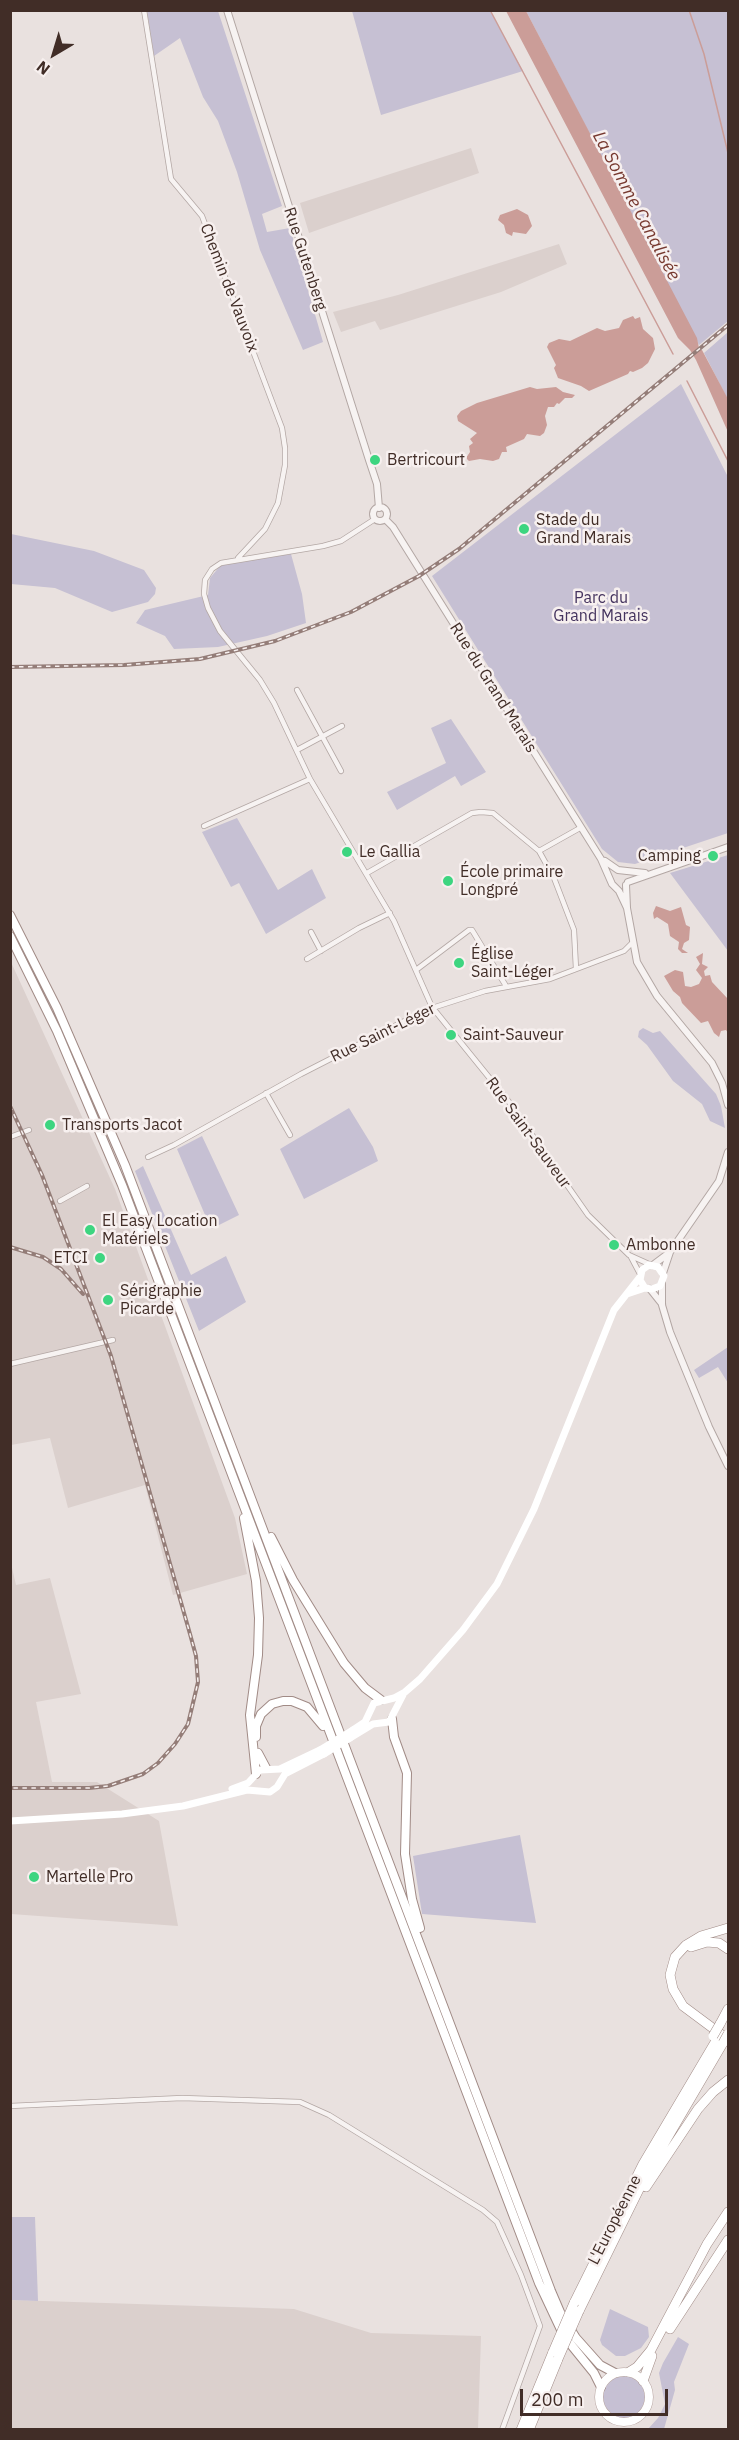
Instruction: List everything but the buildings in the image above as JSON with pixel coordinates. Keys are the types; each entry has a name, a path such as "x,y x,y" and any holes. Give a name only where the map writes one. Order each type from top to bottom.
{"highway":[{"path":"10,915 57,1008 125,1166 560,2312 590,2354 604,2368 615,2373"},
{"path":"10,936 43,1002 98,1127 539,2283 564,2336 594,2373 601,2387"},
{"path":"239,1494 258,1600 258,1656 250,1725 257,1769 255,1776"},
{"path":"259,1519 344,1663 365,1688 384,1701"},
{"path":"270,1770 259,1755 256,1726 267,1707 283,1701 300,1704 314,1713 337,1753"},
{"path":"393,1716 394,1737 407,1773 405,1854 412,1899 435,1982"},
{"path":"723,2033 683,2006 673,1989 670,1975 675,1957 686,1945 701,1936 729,1928"},
{"path":"723,2033 687,2002 678,1987 676,1973 681,1957 696,1945 711,1942 729,1949"},
{"path":"723,2033 729,2009"},
{"name":"L'Européenne","path":"521,2430 638,2175 701,2063 704,2049 723,2033"},
{"name":"L'Européenne","path":"576,2307 723,2033"},
{"path":"609,2246 688,2123 713,2091 729,2080"},
{"path":"629,2372 637,2367 651,2350 707,2244 729,2212"},
{"path":"643,2381 650,2360 729,2240"},
{"name":"L'Européenne","path":"529,2430 555,2355"}],"main road":[{"path":"207,1799 243,1786 255,1776 270,1770 285,1768 322,1752 366,1727 377,1723 385,1724 393,1716 395,1706 405,1692 432,1667 463,1630 507,1567 534,1509 610,1317 623,1296 644,1268 652,1265 660,1268 663,1273 662,1284 655,1289 648,1288 623,1296"},
{"path":"640,1276 648,1288"},
{"path":"10,1821 141,1812 183,1806 247,1790 270,1792 285,1774 365,1722 374,1703 405,1692"},
{"path":"384,1701 392,1706 393,1716"},
{"path":"370,1713 377,1723"},
{"path":"270,1770 278,1776 278,1783"},
{"path":"255,1776 255,1786 258,1790"},
{"path":"619,2430 614,2420 601,2408 599,2398 601,2387 606,2380 615,2373 629,2372 643,2381 648,2389 649,2399 633,2430"},
{"path":"614,2420 625,2422 637,2419"}],"street":[{"name":"Chemin de Vauvoix","path":"144,10 171,179 202,216 282,428 285,465 278,503 265,529 238,559"},
{"name":"Rue Gutenberg","path":"227,10 377,484 379,508"},
{"path":"379,508 385,510 385,519 380,521 375,519 374,512 379,508"},
{"path":"238,559 323,546 341,541 375,519"},
{"name":"Rue du Grand Marais","path":"385,519 393,527 601,859 611,877 612,884 616,887"},
{"name":"Rue Saint-Sauveur","path":"238,559 221,563 212,569 206,580 204,594 215,624 270,695 310,779 390,913 432,1007 508,1102 582,1208 629,1254 652,1265"},
{"path":"297,690 341,771"},
{"path":"297,750 342,726"},
{"path":"204,826 310,779"},
{"path":"367,873 472,813 493,813 539,851 554,878 574,930 576,969"},
{"path":"539,851 580,828"},
{"path":"627,908 616,887 622,887 649,873 729,848"},
{"name":"Rue du Grand Marais","path":"601,859 621,871"},
{"path":"611,877 621,871 649,873"},
{"path":"621,871 627,883 627,908 637,962 649,984 712,1063 723,1083 729,1105"},
{"path":"307,959 359,928 390,913"},
{"path":"416,970 472,930 506,986"},
{"path":"311,932 321,951"},
{"name":"Rue Saint-Léger","path":"148,1157 432,1007 506,986 550,979 624,951 632,943"},
{"path":"266,1094 290,1135"},
{"path":"10,1137 29,1130"},
{"path":"663,1273 670,1252 712,1193 723,1172 729,1152"},
{"path":"60,1201 87,1186"},
{"path":"652,1265 670,1252"},
{"name":"Rue Saint-Sauveur","path":"629,1254 640,1276"},
{"path":"662,1284 662,1305 680,1359 709,1427 729,1466"},
{"path":"648,1288 662,1305"},
{"path":"10,1364 113,1340"},
{"path":"10,2106 182,2098 300,2102 329,2115 483,2210 497,2222 521,2275 540,2326 502,2430"}],"shaded area":[{"path":"506,11 526,11 697,338 699,348 728,399 728,432 696,360 678,338"},
{"path":"471,148 479,173 309,233 300,203"},
{"path":"517,209 528,215 532,226 526,234 513,232 512,236 506,233 504,225 498,220 500,215"},
{"path":"559,244 567,264 501,292 380,330 375,321 341,332 333,312 398,295"},
{"path":"633,316 635,319 640,317 643,329 653,338 655,349 648,363 642,368 630,371 628,374 589,391 558,378 554,368 556,365 547,347 549,343 559,339 570,341 597,328 605,331 619,328 623,320"},
{"path":"530,387 537,389 556,387 563,392 575,395 572,398 565,398 554,407 548,407 545,416 547,425 540,436 527,434 524,439 506,447 507,452 502,452 499,459 469,461 466,458 470,452 469,446 473,443 470,439 477,433 458,421 457,416 461,411 477,403"},
{"path":"656,906 670,911 681,907 686,925 690,927 689,940 684,943 682,949 688,953 682,953 678,949 679,942 670,936 668,924 657,917 654,919 653,913"},
{"path":"703,953 702,964 708,967 704,971 705,976 710,975 712,982 728,999 728,1033 726,1030 721,1031 719,1037 714,1033 708,1021 701,1023 682,1003 664,976 675,970 683,972 685,986 691,987 699,984 702,978 696,970 700,964 696,957"},
{"path":"10,960 115,1189 235,1518 247,1574 173,1595 145,1485 68,1508 50,1438 11,1445"},
{"path":"10,1559 16,1585 50,1578 81,1694 36,1702 52,1782 97,1782 159,1821 178,1926 11,1914"},
{"path":"11,2300 294,2309 371,2333 481,2336 478,2429 11,2429"}],"green space":[{"path":"147,11 218,11 282,206 262,214 267,232 290,228 323,342 303,350 260,250 237,172 218,121 203,97 180,38 154,56"},
{"path":"352,11 490,11 523,71 381,115"},
{"path":"526,11 728,11 728,321 699,345"},
{"path":"728,332 728,400 704,353"},
{"name":"Parc du Grand Marais","path":"681,384 728,477 728,833 635,864 618,862 602,849 432,576"},
{"path":"11,534 94,551 144,570 156,588 155,594 148,602 112,612 55,588 11,584"},
{"path":"291,554 302,594 306,623 267,636 218,647 174,649 165,636 136,623 145,610 208,595 210,578 220,566 234,561"},
{"path":"451,719 486,772 461,786 455,776 397,810 387,792 446,763 431,728"},
{"path":"237,818 278,890 312,869 326,898 266,934 239,883 231,887 202,832"},
{"path":"728,855 728,951 670,873"},
{"path":"643,1028 653,1033 660,1031 716,1094 725,1128 710,1121 702,1104 673,1081 647,1045 638,1037 639,1031"},
{"path":"349,1108 373,1147 378,1161 304,1199 280,1149"},
{"path":"202,1136 239,1215 211,1229 177,1149"},
{"path":"143,1166 191,1275 226,1256 246,1302 199,1331 135,1171"},
{"path":"728,1347 728,1383 718,1367 699,1378 694,1370"},
{"path":"520,1835 536,1923 422,1914 413,1856"},
{"path":"11,2217 35,2217 38,2301 11,2300"},
{"path":"610,2309 648,2327 649,2337 641,2348 625,2356 616,2356 602,2345 600,2340"},
{"path":"678,2337 689,2344 674,2382 675,2390 664,2429 648,2429 658,2418 665,2404 659,2373"},
{"path":"624,2376 639,2382 645,2397 639,2412 624,2418 609,2412 603,2397 609,2382"}],"waterway":[{"path":"490,10 673,354"},
{"path":"689,10 704,54 728,153"},
{"path":"687,381 728,461"}],"railway":[{"path":"10,667 124,665 200,659 275,641 351,612 419,576 459,549 728,325"},
{"path":"10,1106 42,1175 111,1356 196,1656 198,1682 188,1724 175,1744 158,1763 143,1774 108,1786 10,1788"},
{"path":"10,1247 43,1257 61,1269 83,1294"}],"place":[{"name":"Bertricourt","path":"375,460"},
{"name":"Stade du Grand Marais","path":"524,529"},
{"name":"Le Gallia","path":"347,852"},
{"name":"Camping","path":"713,856"},
{"name":"École primaire Longpré","path":"448,881"},
{"name":"Église Saint-Léger","path":"459,963"},
{"name":"Saint-Sauveur","path":"451,1035"},
{"name":"Transports Jacot","path":"50,1125"},
{"name":"El Easy Location Matériels","path":"90,1230"},
{"name":"Ambonne","path":"614,1245"},
{"name":"ETCI","path":"100,1258"},
{"name":"Sérigraphie Picarde","path":"108,1300"},
{"name":"Martelle Pro","path":"34,1877"}],"water label":[{"name":"La Somme Canalisée","path":"636,206"}]}
